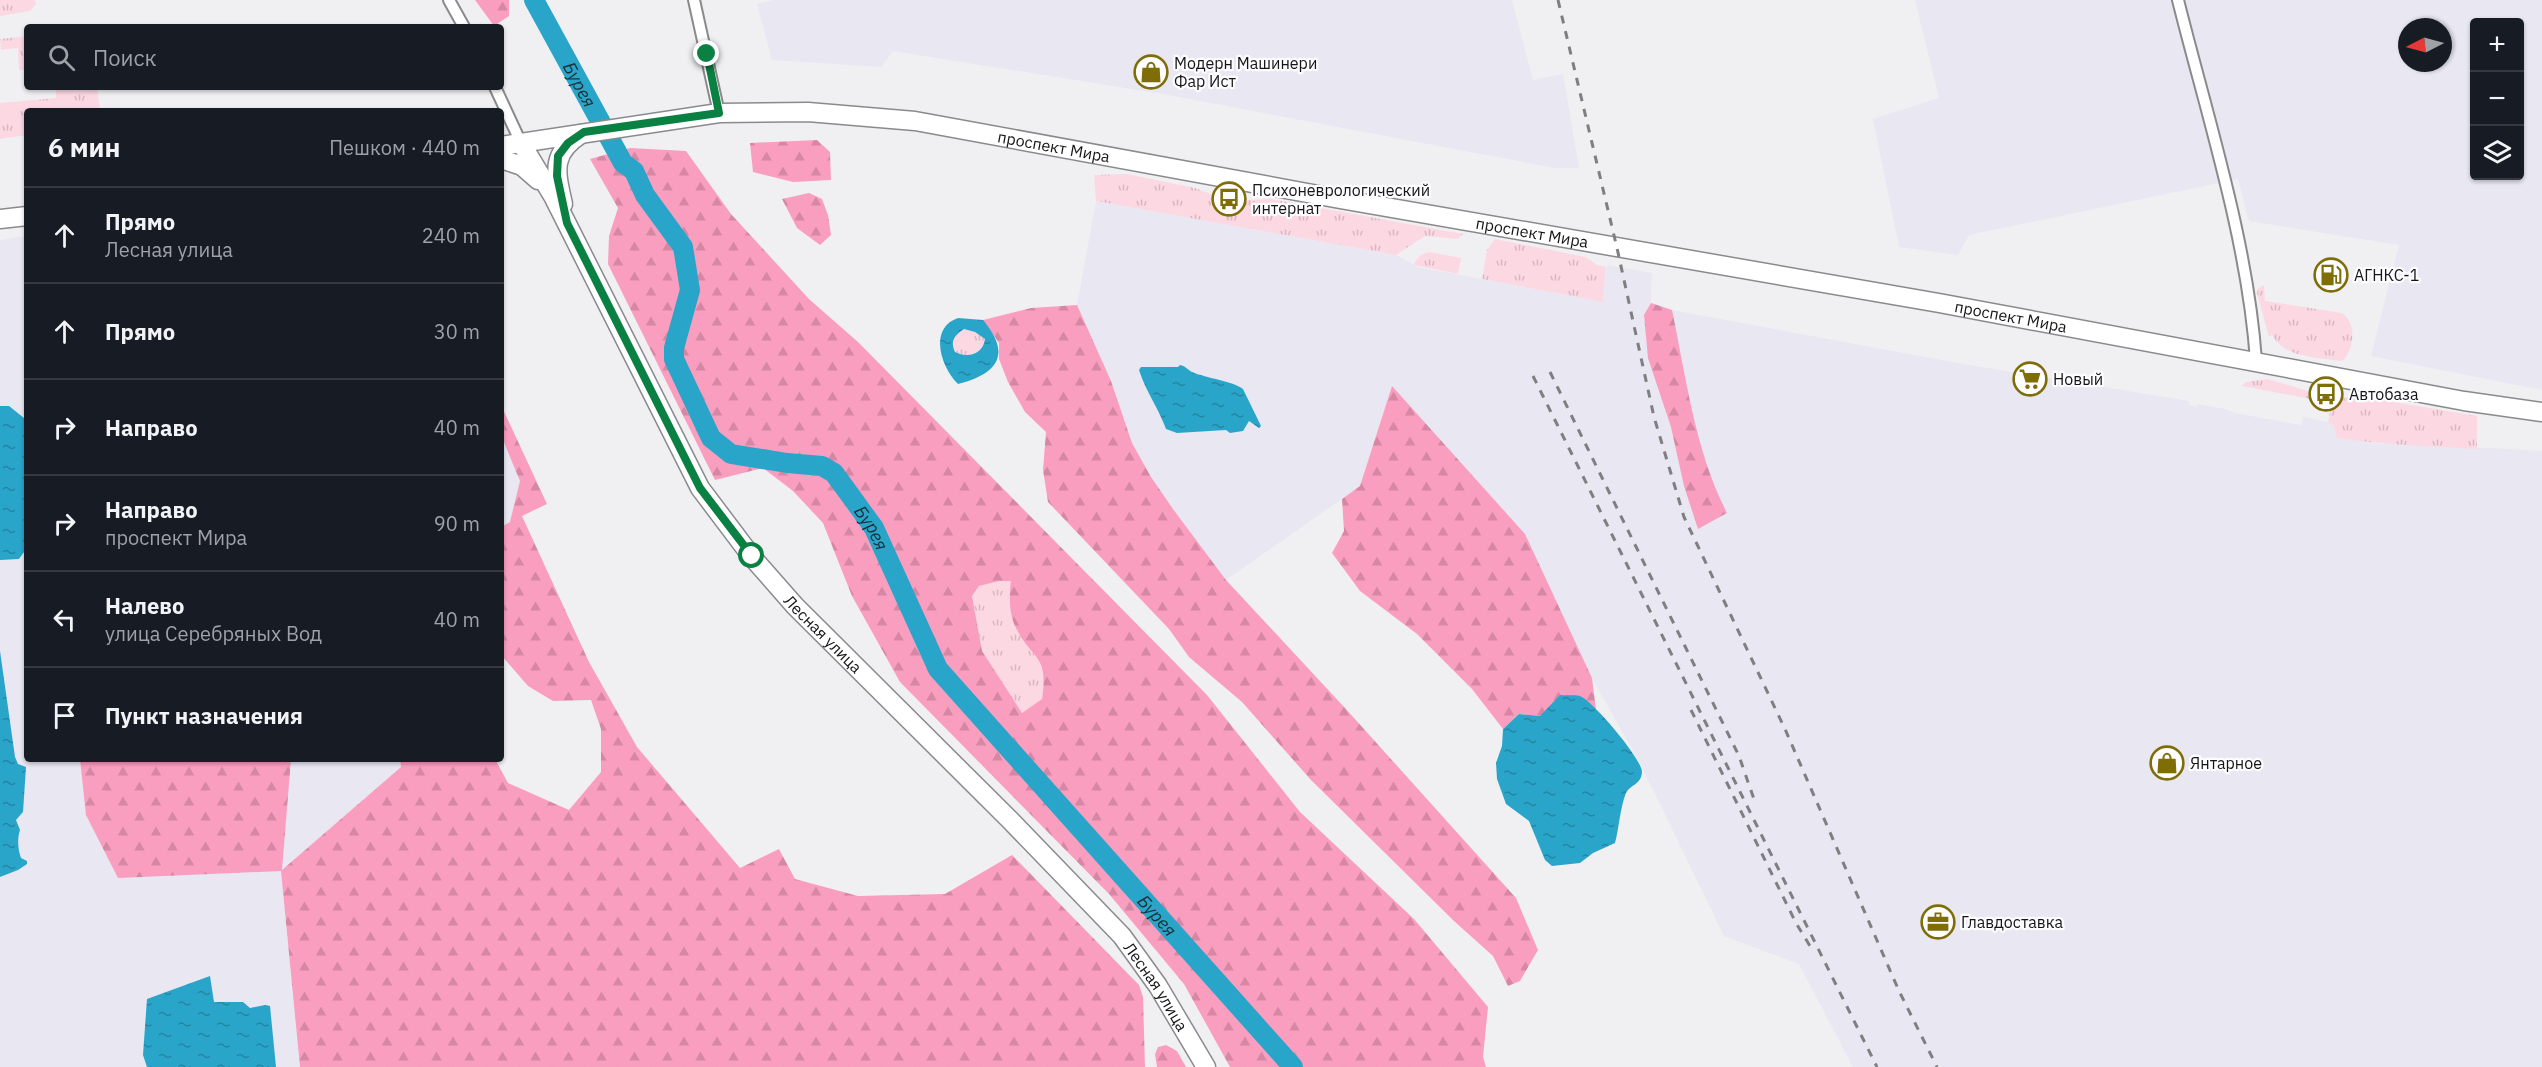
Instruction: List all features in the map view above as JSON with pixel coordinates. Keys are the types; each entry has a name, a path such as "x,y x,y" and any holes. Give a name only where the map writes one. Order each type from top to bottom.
{"main road":[{"name":"проспект Мира","path":"504,146 719,113 808,112 915,121 1340,199 1939,303 2464,401 2542,412"},
{"path":"567,223 557,176 558,156 568,143 587,132"},
{"name":"Лесная улица","path":"520,143 567,223 700,488 795,606 1010,820 1122,936 1158,986 1206,1067"},
{"path":"504,160 522,166 550,192"},
{"path":"0,219 24,216"}],"street":[{"path":"449,0 462,24"},
{"path":"694,0 719,113"},
{"path":"2178,0 2223,176 2247,284 2253,318 2256,361"},
{"path":"496,90 520,143"}],"shaded area":[{"path":"774,0 1512,0 1533,80 1563,74 1579,168 1555,168 1163,94 893,51 881,67 772,60 757,4"},
{"path":"1915,0 2542,0 2542,390 2371,356 2399,245 2249,221 2238,179 1969,235 1958,255 1899,247 1873,119 1939,98"},
{"path":"1096,201 1396,255 1418,267 1603,302 1607,265 1652,273 1651,303 1672,310 1963,364 2189,401 2189,405 2197,407 2198,404 2301,425 2303,417 2332,423 2337,437 2380,444 2542,451 2542,1067 1853,1067 1799,964 1724,936 1641,765 1592,678 1561,615 1392,386 1360,486 1226,580 1151,477 1132,443 1111,381 1077,305"},
{"path":"24,236 24,762 400,762 401,767 281,871 300,1067 0,1067 0,240"},
{"path":"504,442 521,481 510,522 504,525"}],"green space":[{"path":"0,0 35,0 36,4 30,11 0,16"},
{"path":"475,0 509,0 509,16 497,24 493,24"},
{"path":"24,36 24,70 19,70 18,48 1,50 0,39"},
{"path":"56,90 97,90 100,108 24,108 24,135 0,139 0,103 56,98"},
{"path":"817,140 830,152 831,180 793,182 753,172 750,143"},
{"path":"630,148 686,151 731,214 809,299 858,342 1207,695 1300,812 1414,919 1488,1007 1483,1057 1486,1067 1230,1067 1184,984 1109,894 900,682 852,596 823,523 793,491 763,468 715,480 608,264 609,236 618,208 590,159","holes":["999,581 1011,581 1012,617 1022,638 1041,665 1044,684 1042,699 1022,713 982,651 972,596 979,586"]},
{"path":"1127,174 1195,188 1216,196 1220,205 1232,206 1236,201 1271,199 1463,234 1458,239 1425,236 1396,255 1096,201 1094,175"},
{"path":"809,193 822,199 828,215 831,235 820,245 797,228 782,199"},
{"path":"1495,239 1586,257 1597,265 1606,267 1603,302 1482,279 1487,250"},
{"path":"1430,252 1461,258 1458,274 1414,265 1420,256"},
{"path":"2264,285 2265,301 2342,313 2347,317 2352,329 2352,342 2344,360 2301,355 2285,348 2272,335 2269,337 2257,293 2258,289"},
{"path":"1651,303 1672,310 1699,439 1727,513 1698,529 1684,486 1671,427 1648,358 1644,315"},
{"path":"1077,305 1111,381 1132,443 1151,477 1173,509 1226,580 1516,898 1538,950 1520,981 1508,986 1493,956 1454,921 1311,780 1242,702 1189,657 1169,629 1048,502 1043,470 1046,432 1025,412 1008,382 999,359 999,343 983,320 1031,308"},
{"path":"964,329 975,332 985,339 984,344 974,354 955,353 954,339"},
{"path":"2267,379 2305,390 2319,397 2370,398 2477,416 2477,449 2389,444 2337,438 2334,426 2328,422 2332,403 2242,386 2246,382"},
{"path":"1392,386 1525,534 1592,678 1596,710 1582,697 1540,716 1519,714 1503,729 1472,689 1417,634 1360,591 1332,553 1344,531 1342,499 1360,486"},
{"path":"504,411 547,504 522,516 589,662 637,747 740,868 779,849 795,879 858,896 945,894 1012,855 1139,985 1143,997 1145,1067 300,1067 281,871 118,878 86,815 80,762 291,762 282,870 401,767 400,762 497,762 508,783 569,810 601,772 601,729 591,700 553,701 528,686 504,658 504,525 510,522 520,481 504,442"},
{"path":"999,581 1011,581 1015,627 1038,657 1045,679 1042,699 1021,714 982,651 972,596 979,586"},
{"path":"1166,1045 1177,1051 1186,1067 1157,1067 1155,1054 1158,1047"}],"water":[{"path":"958,318 983,320 992,332 998,353 996,361 983,375 958,384 952,377 940,349 943,330","holes":["964,329 975,332 985,339 978,352 970,355 955,352 953,342 958,334"]},
{"path":"1180,365 1192,372 1243,389 1261,426 1259,428 1249,421 1243,431 1230,433 1226,430 1177,433 1166,429 1139,370 1141,367 1178,367"},
{"path":"0,406 9,406 24,418 24,552 19,559 0,560"},
{"path":"0,651 15,757 18,764 26,767 23,812 16,820 20,830 18,841 20,855 27,861 27,864 0,877"},
{"path":"1560,695 1580,696 1588,702 1607,720 1626,744 1642,772 1640,780 1626,793 1615,843 1593,853 1580,863 1552,866 1545,860 1529,821 1506,804 1497,779 1496,763 1502,746 1503,729 1519,714 1540,716"},
{"path":"210,976 214,1002 243,1002 250,1008 270,1006 276,1067 147,1067 143,1055 147,999"}],"waterway":[{"name":"Бурея","path":"534,0 623,163 634,171 645,195 683,247 690,290 674,348 674,359 711,438 731,454 822,466 834,473 874,528 938,669 1293,1067"}],"railway":[{"path":"1558,0 1617,248 1654,417 1684,517 1785,729 1899,991 1937,1067"},
{"path":"1550,372 1739,756 1756,805"},
{"path":"1533,376 1877,1067"},
{"path":"1691,710 1796,923 1810,946"}],"place":[{"name":"Модерн Машинери Фар Ист","path":"1151,72"},
{"name":"Психоневрологический интернат","path":"1229,199"},
{"name":"АГНКС-1","path":"2331,275"},
{"name":"Новый","path":"2030,379"},
{"name":"Автобаза","path":"2326,394"},
{"name":"Янтарное","path":"2167,763"},
{"name":"Главдоставка","path":"1938,922"}],"route":[{"path":"707,54 719,113 584,132 568,143 558,156 557,176 567,223 700,488 752,556"}]}
